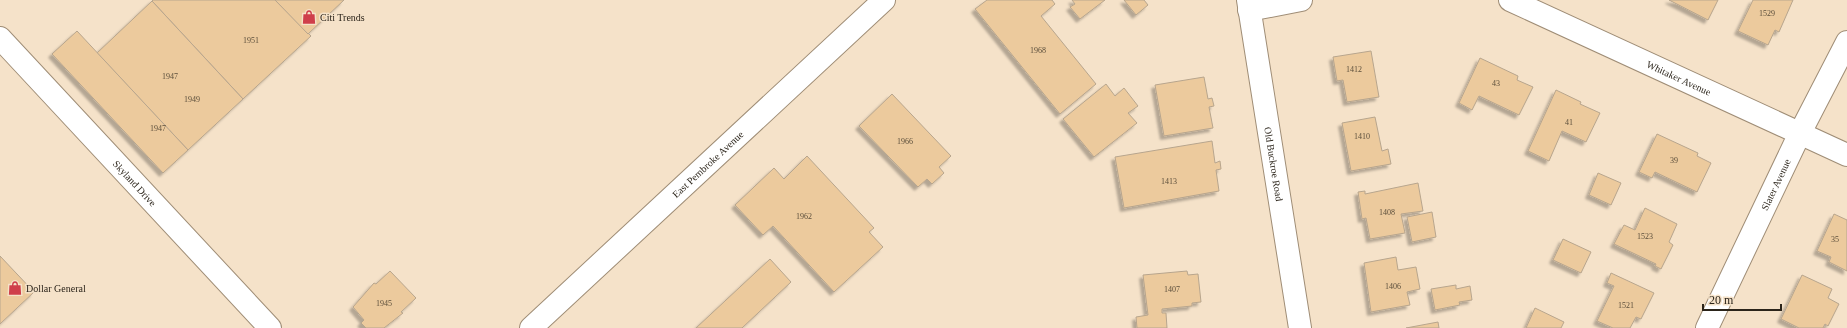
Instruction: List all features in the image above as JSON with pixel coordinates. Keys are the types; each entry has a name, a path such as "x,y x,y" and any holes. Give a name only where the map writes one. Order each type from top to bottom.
{"street":[{"name":"East Pembroke Avenue","path":"531,328 884,0"},
{"path":"1248,5 1301,0"},
{"name":"Whitaker Avenue","path":"1510,0 1847,155"},
{"name":"Old Buckroe Road","path":"1248,5 1300,328"},
{"name":"Skyland Drive","path":"0,38 270,328"},
{"name":"Slater Avenue","path":"1707,328 1800,133 1847,42"}],"building":[{"path":"275,0 311,36 243,99 152,1"},
{"name":"Citi Trends","path":"275,0 344,0 308,34"},
{"path":"987,0 1052,0 1055,4 1041,16 1096,84 1060,114 975,9"},
{"path":"1072,0 1105,0 1080,19 1070,7 1075,4"},
{"path":"1124,0 1144,0 1148,5 1136,15"},
{"path":"1669,0 1718,0 1708,20"},
{"path":"1753,0 1793,0 1779,32 1775,30 1768,45 1738,31"},
{"path":"152,1 243,99 188,150 97,53"},
{"path":"77,31 188,150 163,173 52,54"},
{"path":"1371,51 1379,97 1347,102 1343,80 1337,81 1333,57"},
{"path":"1480,58 1518,76 1517,80 1533,87 1519,115 1479,96 1472,110 1459,103"},
{"path":"1204,77 1208,99 1212,98 1214,106 1209,107 1213,128 1164,136 1155,85"},
{"path":"1106,84 1115,96 1124,88 1138,106 1128,113 1137,123 1094,157 1063,119"},
{"path":"1556,90 1581,102 1580,104 1600,113 1586,142 1562,131 1549,161 1528,151"},
{"path":"892,94 951,156 939,167 944,173 932,184 927,179 918,187 859,126"},
{"path":"1375,117 1382,151 1388,149 1391,164 1351,171 1342,123"},
{"path":"1657,134 1698,153 1697,156 1711,163 1697,192 1655,172 1652,178 1639,172"},
{"path":"1212,141 1215,163 1220,161 1221,169 1216,170 1219,191 1124,208 1115,157"},
{"path":"807,156 874,228 869,232 883,247 834,292 773,226 763,235 735,205 774,168 784,179"},
{"path":"1598,173 1621,183 1611,205 1589,195"},
{"path":"1418,183 1423,211 1401,214 1405,233 1370,239 1366,218 1362,219 1358,192 1365,191 1365,194"},
{"path":"1645,208 1677,224 1669,242 1673,245 1661,269 1655,266 1656,264 1614,244 1624,225 1635,230"},
{"path":"1432,212 1436,237 1412,242 1407,217"},
{"path":"1834,214 1847,220 1847,271 1829,262 1831,257 1817,251"},
{"path":"1563,239 1591,252 1581,273 1553,260"},
{"name":"Dollar General","path":"0,256 34,292 0,324"},
{"path":"1396,257 1398,270 1416,267 1420,289 1407,292 1410,305 1371,312 1364,263"},
{"path":"770,259 791,282 742,328 696,328"},
{"path":"390,271 416,298 401,312 403,313 384,328 366,328 361,323 364,320 353,307 374,283 376,284"},
{"path":"1187,271 1188,275 1198,274 1201,302 1192,303 1192,306 1162,309 1162,313 1166,313 1167,328 1137,328 1136,317 1148,315 1143,275"},
{"path":"1611,273 1654,293 1641,319 1636,317 1630,328 1613,328 1597,321 1614,286 1607,283"},
{"path":"1802,275 1832,289 1828,298 1839,304 1828,326 1825,324 1823,328 1799,328 1781,319"},
{"path":"1456,285 1456,289 1470,286 1472,300 1459,302 1460,305 1435,310 1431,289"},
{"path":"1535,308 1564,322 1561,328 1526,328"},
{"path":"1438,322 1439,328 1406,328"}],"place":[{"name":"Citi Trends","path":"309,17"},
{"name":"Dollar General","path":"15,288"}]}
